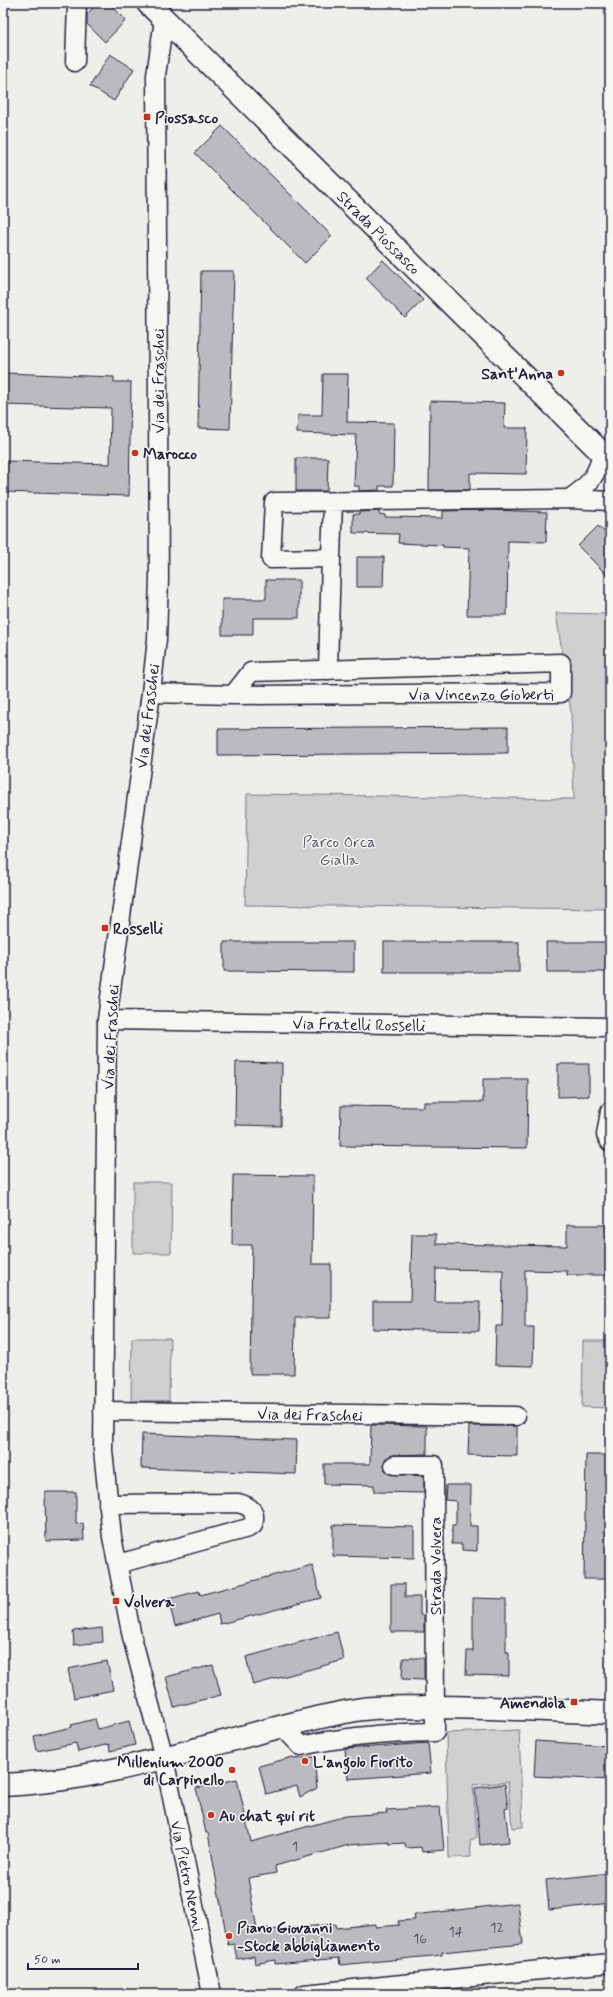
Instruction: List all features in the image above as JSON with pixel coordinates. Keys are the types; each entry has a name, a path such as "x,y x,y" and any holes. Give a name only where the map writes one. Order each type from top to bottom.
{"street":[{"path":"75,62 77,3"},
{"name":"Strada Piossasco","path":"148,3 606,457"},
{"name":"Via dei Fraschei","path":"164,19 156,75 159,579 157,639 107,1020 103,1412 103,1450 108,1504 118,1564 132,1637 164,1758"},
{"path":"569,499 584,488 594,477 606,457"},
{"path":"331,558 271,559 274,502 569,499 610,501"},
{"path":"328,670 333,502"},
{"name":"Via Vincenzo Gioberti","path":"151,693 233,695 561,693 561,663 251,672 233,695"},
{"name":"Via Fratelli Rosselli","path":"107,1020 610,1027"},
{"path":"610,1111 606,1135 610,1142"},
{"name":"Via dei Fraschei","path":"103,1412 516,1416"},
{"name":"Strada Volvera","path":"394,1465 434,1465 435,1707"},
{"path":"108,1504 238,1503 248,1505 253,1510 255,1518 253,1525 248,1528 118,1564"},
{"path":"3,1785 29,1784 108,1772 282,1726 357,1710 386,1707 435,1707 541,1709 610,1713"},
{"name":"Via Pietro Nenni","path":"164,1758 212,1994"},
{"path":"304,1994 389,1990 610,1963"}],"green space":[{"name":"Parco Orca Gialla","path":"556,613 608,614 610,617 610,909 245,905 247,794 574,799 571,712"},
{"path":"133,1182 172,1182 171,1253 133,1253"},
{"path":"132,1338 170,1338 169,1401 131,1401"},
{"path":"583,1341 610,1341 610,1408 582,1407"},
{"path":"519,1730 523,1827 512,1828 508,1782 473,1785 477,1837 470,1841 471,1857 449,1858 446,1733"}],"building":[{"path":"98,3 109,3 126,20 105,42 87,24 87,14"},
{"path":"110,54 134,69 114,101 90,86"},
{"path":"222,126 332,236 305,263 195,153"},
{"path":"383,260 423,300 405,318 366,278"},
{"path":"201,271 234,271 230,429 198,428"},
{"path":"3,373 114,377 114,382 131,382 129,496 3,492 3,461 110,464 111,408 3,405"},
{"path":"323,374 348,374 347,422 394,423 393,486 379,486 379,490 359,491 359,486 354,486 356,435 297,433 298,415 322,415"},
{"path":"430,401 505,403 504,428 527,428 526,474 470,473 470,490 429,490"},
{"path":"296,458 328,458 327,491 296,491"},
{"path":"487,510 547,512 546,542 508,541 507,615 467,615 469,548 398,543 399,534 353,533 353,514 359,514 359,512 379,511 379,514 385,515 385,517 443,518 443,511"},
{"path":"598,526 610,537 610,578 578,546"},
{"path":"357,557 384,557 383,587 357,587"},
{"path":"266,580 299,580 299,618 253,618 253,635 222,635 222,599 266,599"},
{"path":"508,727 508,753 218,755 218,729"},
{"path":"224,942 354,942 354,972 224,971"},
{"path":"384,942 519,942 519,972 384,972"},
{"path":"546,942 610,942 610,972 547,972"},
{"path":"236,1062 282,1063 281,1126 235,1125"},
{"path":"558,1064 589,1064 589,1096 558,1097"},
{"path":"483,1079 528,1079 527,1148 340,1146 341,1106 424,1107 424,1102 483,1102"},
{"path":"233,1175 313,1176 312,1264 331,1264 331,1318 295,1318 294,1374 250,1374 252,1245 232,1245"},
{"path":"567,1225 610,1225 610,1275 567,1275 567,1271 525,1270 525,1327 534,1327 533,1366 495,1365 496,1326 502,1326 503,1270 436,1269 435,1302 480,1302 479,1331 373,1329 373,1301 410,1301 412,1234 436,1234 436,1244 567,1246"},
{"path":"371,1425 427,1426 427,1454 394,1455 385,1459 384,1465 385,1470 389,1474 424,1476 424,1493 374,1492 374,1485 324,1484 324,1464 370,1464"},
{"path":"469,1426 517,1426 517,1456 468,1455"},
{"path":"142,1434 297,1440 296,1474 141,1468"},
{"path":"586,1455 610,1455 610,1579 584,1579"},
{"path":"446,1485 471,1485 470,1526 477,1526 477,1551 462,1550 462,1544 452,1544 452,1525 456,1525 456,1501 445,1500"},
{"path":"45,1492 76,1492 76,1524 83,1523 84,1540 46,1541"},
{"path":"333,1525 414,1527 414,1558 333,1556"},
{"path":"312,1565 321,1598 220,1624 218,1614 175,1626 168,1599 199,1591 200,1595"},
{"path":"391,1584 405,1584 405,1597 420,1597 420,1615 424,1615 424,1632 391,1632"},
{"path":"473,1598 506,1599 506,1652 509,1652 509,1676 466,1675 467,1651 473,1651"},
{"path":"102,1628 103,1642 74,1645 73,1631"},
{"path":"337,1632 344,1660 253,1685 246,1657"},
{"path":"403,1658 424,1658 424,1680 402,1679"},
{"path":"107,1661 113,1690 74,1698 68,1669"},
{"path":"213,1665 221,1695 174,1707 166,1677"},
{"path":"95,1719 98,1729 129,1721 135,1745 110,1751 109,1744 78,1752 76,1743 37,1751 34,1736 72,1727 71,1725"},
{"path":"536,1741 610,1746 610,1780 534,1776"},
{"path":"428,1743 431,1773 348,1779 345,1749"},
{"path":"293,1757 294,1759 314,1757 317,1788 300,1797 297,1786 266,1794 259,1766"},
{"path":"237,1779 251,1842 346,1816 387,1813 386,1810 440,1807 444,1850 422,1852 421,1847 406,1848 405,1843 389,1844 389,1842 349,1845 275,1866 276,1873 248,1878 257,1930 335,1924 336,1928 376,1924 376,1927 399,1925 398,1921 415,1920 414,1915 518,1903 523,1944 442,1952 442,1955 340,1965 339,1958 275,1964 275,1960 255,1964 254,1956 237,1959 234,1944 228,1945 208,1833 206,1833 196,1788"},
{"path":"505,1784 508,1808 505,1809 509,1842 480,1845 475,1788"},
{"path":"610,1873 610,1903 549,1910 546,1880"}],"place":[{"name":"Piossasco","path":"147,117"},
{"name":"Sant'Anna","path":"561,373"},
{"name":"Marocco","path":"135,453"},
{"name":"Rosselli","path":"105,928"},
{"name":"Volvera","path":"116,1601"},
{"name":"Amendola","path":"574,1702"},
{"name":"L'angolo Fiorito","path":"305,1761"},
{"name":"Millenium 2000 di Carpinello","path":"232,1770"},
{"name":"Au chat qui rit","path":"211,1815"},
{"name":"Piano Giovanni -Stock abbigliamento","path":"229,1936"}]}
